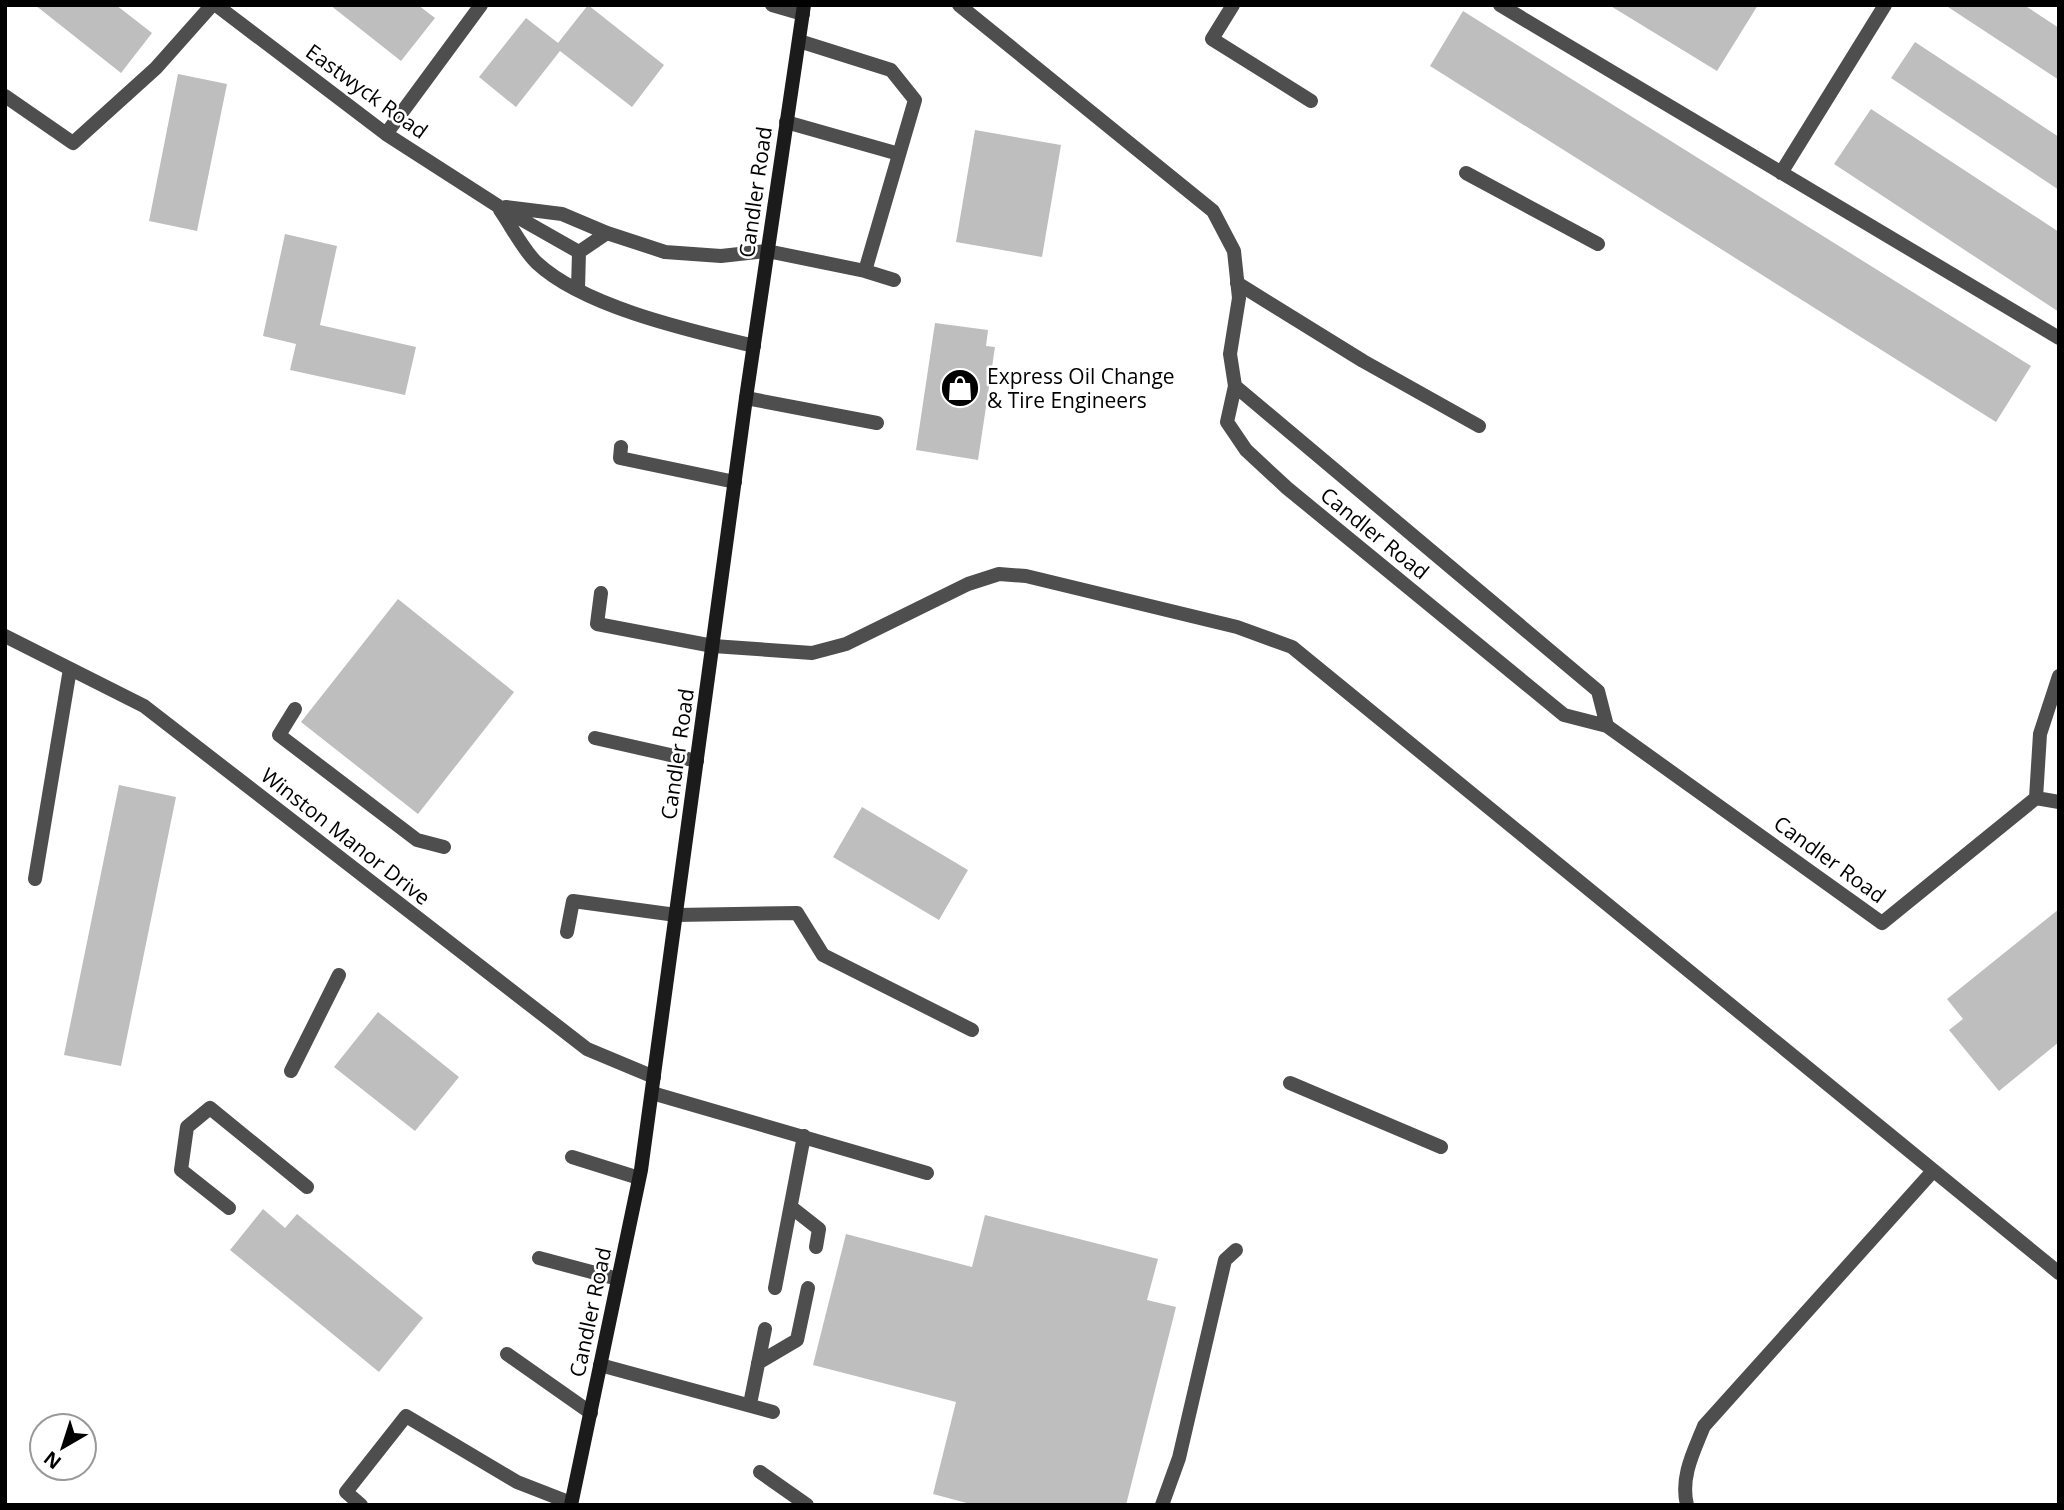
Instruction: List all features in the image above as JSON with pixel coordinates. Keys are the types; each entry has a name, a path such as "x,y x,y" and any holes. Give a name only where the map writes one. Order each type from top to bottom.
{"main road":[{"name":"Candler Road","path":"571,1504 639,1178 746,398 803,10"}],"street":[{"path":"5,96 73,143 156,68 214,5"},
{"name":"Eastwyck Road","path":"214,5 386,134 498,206 579,252"},
{"path":"386,134 481,5"},
{"path":"772,5 803,10"},
{"name":"Candler Road","path":"959,5 1213,211 1234,251 1239,298 1230,354 1236,386 1227,422 1247,450 1287,488 1564,715 1607,726 1882,923 2036,798"},
{"path":"1233,5 1212,39 1311,101"},
{"path":"1500,5 2059,338"},
{"path":"1781,173 1885,5"},
{"path":"799,41 891,70 915,100 865,271"},
{"path":"786,122 899,153"},
{"path":"1466,173 1598,244"},
{"name":"Eastwyck Road","path":"498,206 562,214 607,233 665,252 721,256 768,251 865,271 894,280"},
{"name":"Eastwyck Road","path":"498,206 537,263 578,289 658,323 754,346"},
{"path":"578,289 579,252 607,233"},
{"path":"1237,283 1363,360 1479,426"},
{"name":"Candler Road","path":"1236,386 1598,691 1607,726"},
{"path":"746,398 877,423"},
{"path":"621,447 620,458 735,482"},
{"path":"601,593 597,624 713,646 812,653 846,644 968,584 999,574 1026,576 1237,627 1292,647 1332,676 2059,1273"},
{"name":"Winston Manor Drive","path":"5,636 145,706 587,1049 654,1077"},
{"path":"35,879 70,669"},
{"path":"2059,676 2040,734 2036,798 2059,802"},
{"path":"295,709 279,735 417,840 444,847"},
{"path":"595,738 697,761"},
{"path":"568,932 573,901 676,915 797,913 822,956 972,1030"},
{"path":"291,1071 339,975"},
{"path":"1290,1083 1441,1147"},
{"path":"652,1093 927,1173"},
{"path":"229,1208 181,1170 187,1127 210,1108 307,1187"},
{"path":"775,1288 804,1136"},
{"path":"572,1157 639,1178"},
{"path":"1687,1505 1684,1493 1688,1466 1704,1426 1933,1171"},
{"path":"791,1207 819,1229 816,1247"},
{"path":"1162,1505 1179,1458 1225,1260 1236,1250"},
{"path":"539,1258 618,1279"},
{"path":"758,1363 797,1340 808,1287"},
{"path":"750,1404 765,1329"},
{"path":"507,1354 590,1413"},
{"path":"600,1365 773,1412"},
{"path":"361,1505 346,1492 406,1416 517,1482 571,1504"},
{"path":"760,1472 807,1505"}],"building":[{"path":"35,5 116,5 152,33 121,73"},
{"path":"330,5 418,5 435,18 401,61"},
{"path":"588,5 664,65 632,107 560,51 516,107 479,77 526,18 558,43"},
{"path":"1609,5 1758,5 1717,71"},
{"path":"1945,5 2024,5 2059,28 2059,80"},
{"path":"1463,11 2031,366 1996,422 1430,66"},
{"path":"1915,42 2059,137 2059,190 1891,78"},
{"path":"178,74 227,84 197,231 149,221"},
{"path":"1871,109 2059,232 2059,312 1834,164"},
{"path":"975,130 1061,145 1042,257 956,242"},
{"path":"285,234 337,246 320,325 416,347 405,395 290,370 296,344 263,336"},
{"path":"935,323 988,330 986,346 995,347 978,460 916,450"},
{"path":"398,599 514,692 418,814 301,722"},
{"path":"119,785 176,797 121,1066 64,1055"},
{"path":"862,807 968,870 939,920 833,857"},
{"path":"2059,909 2059,1042 1999,1091 1949,1030 1963,1019 1947,999"},
{"path":"378,1012 459,1077 415,1131 334,1067"},
{"path":"263,1209 285,1228 297,1214 423,1318 379,1372 230,1250"},
{"path":"985,1215 1158,1259 1147,1300 1176,1307 1126,1505 974,1505 933,1494 956,1402 813,1365 846,1234 972,1267"}],"place":[{"name":"Express Oil Change & Tire Engineers","path":"960,388"}]}
